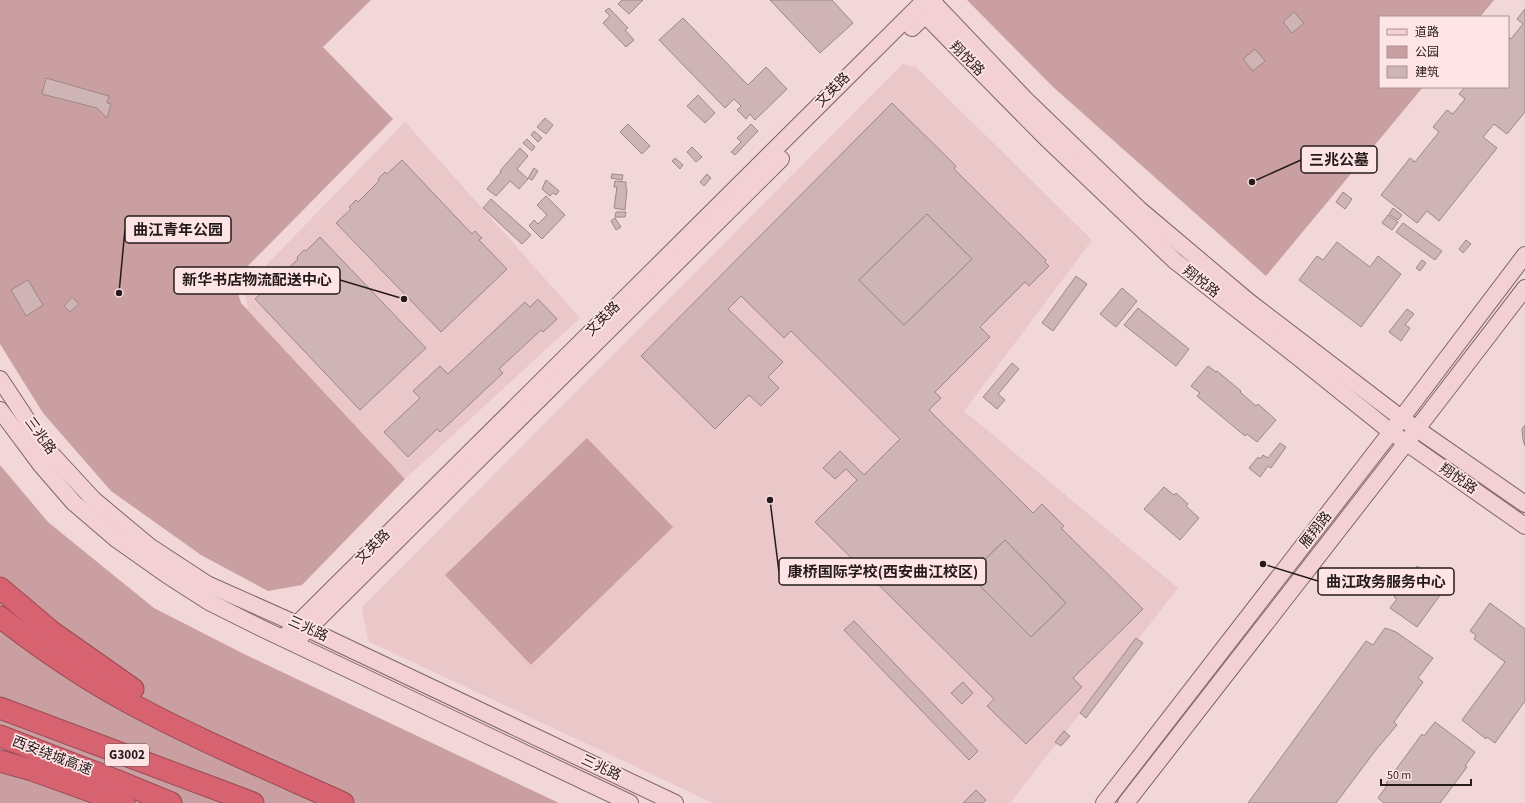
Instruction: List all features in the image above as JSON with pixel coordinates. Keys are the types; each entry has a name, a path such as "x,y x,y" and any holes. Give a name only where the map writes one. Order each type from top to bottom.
{"highway":[{"path":"0,588 52,632 124,684 225,746 289,779"},
{"path":"0,617 58,659 125,700 187,732 343,803"},
{"name":"西安绕城高速","path":"0,708 253,803"},
{"name":"西安绕城高速","path":"0,736 171,803"},
{"path":"0,761 32,770 124,803"}],"street":[{"name":"翔悦路","path":"924,5 1025,99 1139,209 1248,301 1401,418 1525,504"},
{"name":"翔悦路","path":"924,5 1045,137 1175,261 1391,432 1525,526"},
{"name":"文英路","path":"288,640 924,5"},
{"name":"雁翔路","path":"1104,803 1391,432 1525,255"},
{"name":"雁翔路","path":"1126,803 1525,288"},
{"name":"三兆路","path":"0,379 45,447 94,500 149,546 207,584 302,626 675,803"},
{"name":"三兆路","path":"0,410 41,465 74,503 116,539 209,602 630,803"}],"shaded area":[{"path":"903,64 916,67 1092,240 964,411 1178,588 1010,803 713,803 368,641 362,607"},
{"path":"405,122 580,318 405,479 248,310 244,288"}],"green space":[{"path":"0,0 371,0 323,47 393,119 240,274 235,283 241,303 405,479 302,585 268,591 201,555 111,491 43,413 0,344"},
{"path":"967,0 1494,0 1481,16 1379,16 1379,88 1422,88 1266,276 1052,86"},
{"path":"587,438 673,527 531,665 445,575"},
{"path":"0,465 48,522 154,608 244,654 559,803 0,803"}],"building":[{"path":"622,0 643,0 629,14 618,4"},
{"path":"770,0 832,0 853,23 820,53"},
{"path":"609,8 628,28 625,30 634,40 626,47 603,23 610,16 605,11"},
{"path":"1525,9 1525,112 1507,134 1494,124 1483,137 1497,148 1439,221 1427,211 1417,223 1381,195 1410,158 1415,162 1439,132 1433,127 1447,110 1453,114 1465,99 1459,94 1464,88 1509,88 1509,37 1511,39 1523,24 1517,19"},
{"path":"1294,12 1304,23 1292,33 1283,22"},
{"path":"683,18 748,85 766,67 787,89 755,120 750,114 746,119 737,110 741,106 734,99 725,108 659,40"},
{"path":"1255,49 1265,61 1253,71 1243,59"},
{"path":"46,78 109,96 107,103 111,104 107,118 97,108 42,94"},
{"path":"698,95 715,113 705,123 687,106"},
{"path":"892,103 956,166 954,169 1046,260 1045,262 1049,266 1029,286 1025,282 980,327 990,337 935,392 941,398 929,410 1033,513 1042,504 1064,526 1061,528 1143,609 1073,678 1082,687 1026,744 987,706 994,699 815,522 857,480 846,469 835,479 823,468 840,451 864,475 900,439 791,331 784,338 741,296 728,309 783,362 768,377 779,388 761,406 749,395 715,429 641,356","holes":["927,214 972,259 904,325 859,280","1005,540 1066,603 1031,637 969,575"]},
{"path":"545,118 553,125 546,134 537,127"},
{"path":"628,124 650,146 642,154 620,132"},
{"path":"751,124 758,131 735,155 731,152 741,142 737,138"},
{"path":"534,131 542,138 538,142 531,135"},
{"path":"527,139 535,147 532,151 523,143"},
{"path":"692,147 702,157 696,162 687,152"},
{"path":"520,148 528,156 517,169 528,179 519,189 510,181 496,196 487,189"},
{"path":"675,158 683,165 680,169 672,161"},
{"path":"402,160 472,234 475,231 482,238 479,240 507,269 441,332 336,223 351,209 349,207 356,200 358,202 379,181 378,179 385,172 387,174"},
{"path":"534,168 538,171 532,180 528,178"},
{"path":"612,174 623,175 622,180 611,178"},
{"path":"707,174 711,178 704,186 700,182"},
{"path":"546,180 559,191 556,195 553,193 550,196 542,189"},
{"path":"615,181 626,182 627,189 625,210 614,208 617,187 614,187"},
{"path":"1343,192 1352,199 1345,209 1336,202"},
{"path":"546,196 565,215 542,239 529,226 534,220 538,224 547,215 537,205"},
{"path":"491,199 531,235 522,244 483,208"},
{"path":"1393,208 1402,215 1398,220 1389,214"},
{"path":"616,212 626,212 625,217 615,217"},
{"path":"927,214 972,259 904,325 859,280"},
{"path":"1388,215 1398,222 1392,230 1382,223"},
{"path":"615,218 621,227 616,230 611,221"},
{"path":"1403,223 1442,251 1435,260 1396,232"},
{"path":"320,237 426,348 360,410 255,299 269,286 268,284 275,277 277,279 298,259 297,257 304,250 306,251"},
{"path":"1466,240 1471,244 1463,253 1459,249"},
{"path":"1337,242 1370,267 1378,256 1401,274 1361,327 1299,280 1317,256 1323,260"},
{"path":"1422,260 1426,263 1420,271 1416,268"},
{"path":"1076,276 1087,284 1053,331 1042,323"},
{"path":"28,280 43,305 26,316 11,290"},
{"path":"1122,288 1137,301 1116,327 1100,314"},
{"path":"72,297 79,304 70,312 64,306"},
{"path":"538,299 557,319 543,332 541,330 499,369 503,373 440,432 437,429 408,457 384,432 420,398 413,391 440,366 448,374 525,302 530,307"},
{"path":"1138,308 1189,349 1176,366 1124,325"},
{"path":"1407,309 1414,314 1405,325 1410,328 1401,341 1389,332"},
{"path":"1012,363 1019,369 998,394 1005,400 997,409 983,397"},
{"path":"1208,366 1216,372 1217,371 1256,406 1258,404 1276,420 1257,442 1247,434 1245,436 1197,396 1200,393 1191,386"},
{"path":"1525,425 1525,446 1522,429"},
{"path":"1280,443 1286,447 1271,468 1268,466 1260,477 1249,468 1258,457 1260,459 1263,455 1268,458"},
{"path":"1164,487 1174,495 1176,493 1188,504 1186,506 1199,518 1180,540 1144,509"},
{"path":"1005,540 1066,603 1031,637 969,575"},
{"path":"1417,566 1446,587 1417,627 1390,608 1397,599 1394,597"},
{"path":"1490,603 1525,629 1525,701 1495,743 1487,737 1486,739 1462,720 1505,662 1474,639 1476,635 1470,631"},
{"path":"854,621 978,751 969,760 844,630"},
{"path":"1385,628 1396,632 1433,658 1418,678 1423,682 1394,722 1397,725 1375,751 1336,803 1248,803 1366,641 1373,645"},
{"path":"1136,638 1143,643 1086,718 1080,713"},
{"path":"963,682 973,693 962,704 951,693"},
{"path":"1435,722 1475,752 1465,766 1467,767 1440,803 1384,803 1378,798 1388,784 1386,783 1422,734 1424,736"},
{"path":"1064,731 1070,736 1061,746 1055,742"},
{"path":"976,790 986,800 983,803 963,803"}],"place":[{"name":"三兆公墓","path":"1252,182"},
{"name":"曲江青年公园","path":"119,293"},
{"name":"新华书店物流配送中心","path":"404,299"},
{"name":"康桥国际学校(西安曲江校区)","path":"770,500"},
{"name":"曲江政务服务中心","path":"1263,564"}]}
